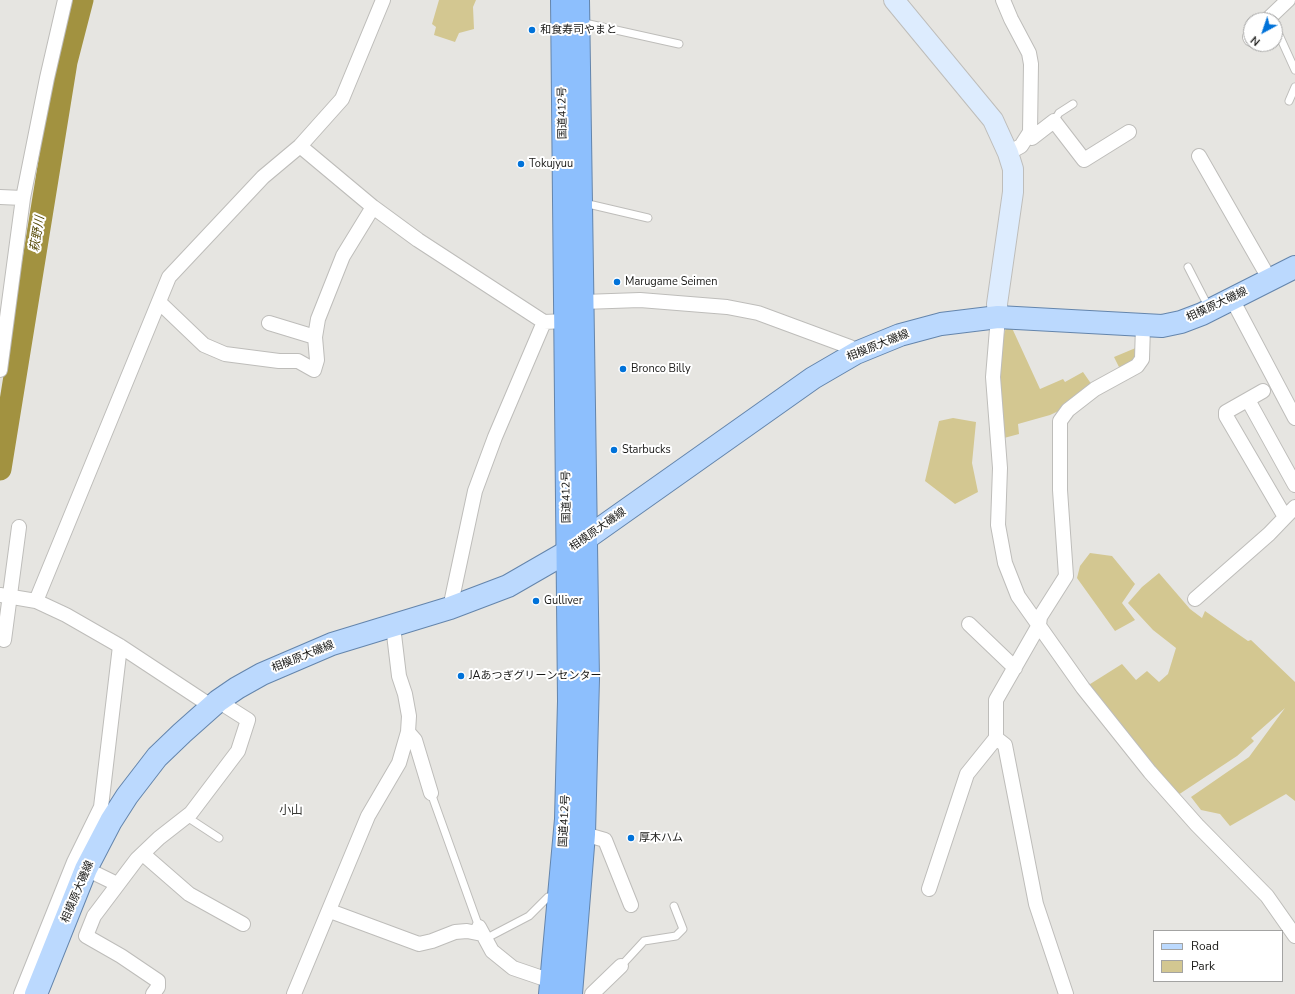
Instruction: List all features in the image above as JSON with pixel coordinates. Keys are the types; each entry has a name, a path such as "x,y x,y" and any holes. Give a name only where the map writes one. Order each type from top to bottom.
{"highway":[{"name":"国道412号","path":"562,0 569,701 566,818 560,899 569,991"},
{"name":"国道412号","path":"569,991 584,834 588,679 587,537 584,486 583,302 577,21 578,0"}],"main road":[{"name":"相模原大磯線","path":"36,994 80,866 142,775 182,733 215,704 262,674 332,644 450,608 508,586 568,552 587,537 813,378 856,353 900,335 934,326 998,317 1162,326 1181,322 1210,310 1295,267"}],"street":[{"path":"0,370 23,198 47,78 65,0"},
{"path":"36,602 169,278 263,177 300,146 342,99 383,0"},
{"path":"894,0 993,120 1008,153 1012,169 1013,192 998,299 993,377 1000,468 998,525 1005,563 1018,596 1083,688 1150,772 1197,825 1267,896 1295,936"},
{"path":"1003,0 1029,53 1031,64 1030,125 1028,137 1021,146 1008,153"},
{"path":"1278,12 1288,0"},
{"path":"1028,137 1032,138 1054,121 1084,160 1129,132"},
{"path":"300,146 372,207 418,240 544,322 565,321"},
{"path":"1198,156 1270,280"},
{"path":"0,197 23,198"},
{"path":"159,302 204,345 225,354 279,361 298,361 314,370 317,360 315,337 318,319 343,256 372,207"},
{"path":"1232,299 1295,418"},
{"path":"583,302 640,300 727,307 758,313 850,347 856,353"},
{"path":"450,608 475,491 495,437 544,322"},
{"path":"269,323 315,337"},
{"path":"929,889 968,774 996,738 996,700 1039,625 1040,617 1066,576 1060,490 1060,421 1068,410 1095,389 1137,366 1142,359 1143,326"},
{"path":"1263,391 1226,412 1226,416 1285,517"},
{"path":"1248,400 1295,485"},
{"path":"1195,599 1269,534 1295,507"},
{"path":"4,640 6,596 19,527"},
{"path":"6,596 36,602 66,615 215,704 248,720 242,743 202,800 186,816 158,838 117,884 94,916 86,936 121,956 158,981 158,987 153,994"},
{"path":"969,624 1015,668"},
{"path":"294,994 330,911 346,866 368,816 399,763 408,732 409,716 405,694 399,676 393,626"},
{"path":"21,994 80,866 101,807 120,646"},
{"path":"408,732 415,740 431,793"},
{"path":"996,738 1005,745 1036,904 1066,994"},
{"path":"584,834 605,840 631,905"},
{"path":"143,854 189,894 243,924"},
{"path":"80,866 117,884"},
{"path":"330,911 419,944 432,941 455,932 467,931 482,933 492,951 513,968 569,991 621,966"}],"lane":[{"path":"577,21 679,44"},
{"path":"1283,46 1295,70"},
{"path":"1289,101 1295,87"},
{"path":"1054,121 1059,113 1073,104"},
{"path":"581,202 648,218"},
{"path":"1188,268 1210,310"},
{"path":"431,793 482,933 529,916 548,897 560,899"},
{"path":"186,816 219,838"},
{"path":"621,966 644,941 676,936 683,929 674,906"}],"green space":[{"path":"439,0 476,0 473,7 474,29 459,33 455,42 434,35 436,27 432,24"},
{"path":"1006,328 1012,328 1040,389 1063,379 1065,382 1083,372 1092,385 1065,408 1050,415 1018,424 1019,434 1004,438 999,390 1001,343"},
{"path":"1138,347 1138,358 1121,371 1114,357"},
{"path":"953,418 976,422 972,463 978,492 955,504 925,481 939,421"},
{"path":"1090,553 1112,556 1135,584 1122,603 1135,620 1115,631 1077,578 1080,566"},
{"path":"1159,573 1190,609 1202,618 1205,611 1248,641 1251,640 1295,682 1295,801 1286,794 1230,826 1220,814 1201,810 1191,797 1249,757 1285,708 1251,738 1254,741 1237,756 1178,795 1087,686 1122,664 1136,680 1147,671 1159,682 1168,674 1176,648 1153,630 1128,603 1142,587"}],"waterway":[{"name":"萩野川","path":"0,469 66,62 82,0"}],"place":[{"name":"和食寿司やまと","path":"532,30"},
{"name":"Tokujyuu","path":"521,164"},
{"name":"Marugame Seimen","path":"617,282"},
{"name":"Bronco Billy","path":"623,369"},
{"name":"Starbucks","path":"614,450"},
{"name":"Gulliver","path":"536,601"},
{"name":"JAあつぎグリーンセンター","path":"461,676"},
{"name":"厚木ハム","path":"631,838"}],"district":[{"name":"小山","path":"291,811"}]}
